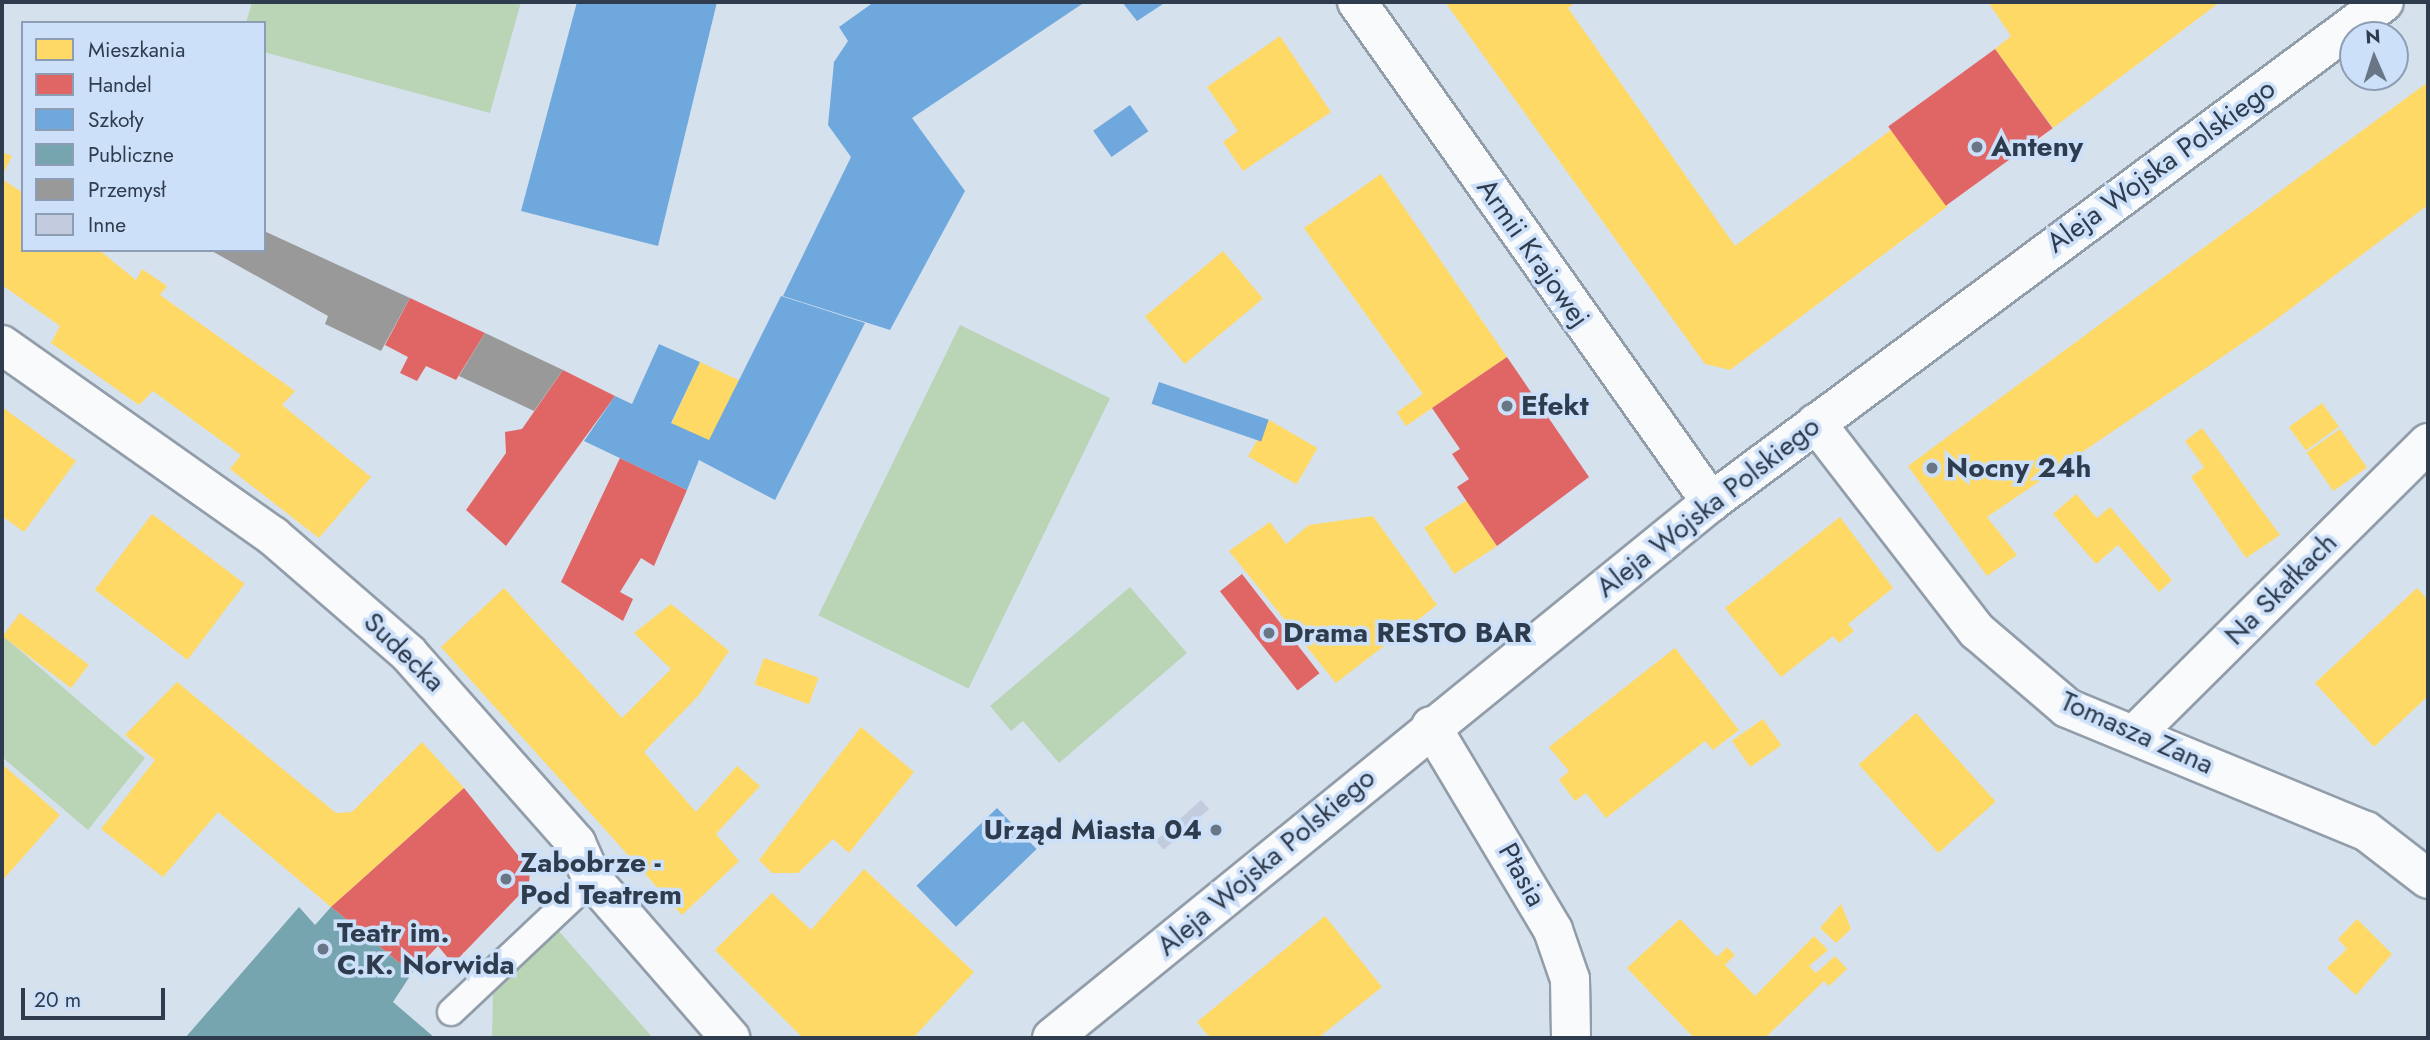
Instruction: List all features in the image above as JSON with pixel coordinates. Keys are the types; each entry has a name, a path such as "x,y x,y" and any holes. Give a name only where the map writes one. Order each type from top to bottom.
{"street":[{"name":"Armii Krajowej","path":"1357,2 1711,502"},
{"name":"Aleja Wojska Polskiego","path":"1052,1038 1431,726 1711,502 2368,6"},
{"name":"Sudecka","path":"2,345 273,536 408,653 576,843 592,878 730,1038"},
{"name":"Tomasza Zana","path":"1816,422 1977,631 2067,708 2366,831 2428,879"},
{"name":"Na Skałkach","path":"2135,734 2428,443"},
{"name":"Ptasia","path":"1431,726 1553,930 1570,979 1571,1038"}],"lane":[{"path":"451,1012 592,878"}],"green space":[{"path":"252,2 521,2 490,113 266,53 266,21 247,21"},
{"path":"960,325 1110,398 969,689 818,615"},
{"path":"1130,587 1187,653 1059,763 1023,721 1011,731 990,706"},
{"path":"2,635 145,758 88,830 2,757"},
{"path":"557,929 653,1038 492,1038 493,994"}],"building: Mieszkania":[{"path":"1445,2 1576,2 1568,8 1735,246 1891,130 1948,206 1730,370 1705,364"},
{"path":"1988,2 2220,2 2053,128 1995,49 2011,36"},
{"path":"1280,36 1331,112 1243,171 1223,142 1238,131 1207,87"},
{"path":"2428,82 2428,205 2266,327 1987,517 2017,555 1987,576 1908,466"},
{"path":"2,152 12,156 2,176"},
{"path":"1381,174 1507,357 1406,426 1397,412 1423,394 1304,228"},
{"path":"2,179 21,192 21,252 101,252 136,280 142,269 167,286 160,295 295,391 282,405 371,477 319,538 230,469 241,455 153,391 139,405 51,343 60,326 2,285"},
{"path":"1223,251 1263,298 1185,364 1145,317"},
{"path":"700,362 739,380 710,442 671,424"},
{"path":"2322,403 2339,426 2306,451 2289,427"},
{"path":"2,407 76,461 24,532 2,516"},
{"path":"1269,420 1317,448 1296,484 1248,456"},
{"path":"2202,428 2280,535 2246,558 2191,477 2204,467 2185,441"},
{"path":"2340,429 2367,468 2333,491 2306,453"},
{"path":"2076,494 2097,518 2110,507 2172,580 2159,592 2118,545 2096,564 2053,514"},
{"path":"1467,500 1497,546 1454,574 1424,528"},
{"path":"152,514 245,584 187,660 95,590"},
{"path":"1373,516 1437,605 1336,683 1229,551 1270,522 1286,544 1309,525"},
{"path":"1840,517 1893,588 1848,624 1854,631 1839,643 1833,636 1781,677 1725,608"},
{"path":"504,588 622,718 671,669 634,633 671,604 729,651 699,695 644,752 696,812 737,766 760,786 716,834 739,861 682,915 441,647"},
{"path":"2417,588 2428,600 2428,696 2374,747 2315,683"},
{"path":"20,613 89,665 71,688 3,636"},
{"path":"1675,648 1739,730 1713,750 1705,741 1606,818 1586,793 1575,801 1559,780 1569,771 1549,747"},
{"path":"764,658 819,678 809,704 754,684"},
{"path":"177,682 336,813 352,812 422,742 464,788 331,907 218,812 163,877 101,829 155,760 125,735"},
{"path":"1916,713 1996,801 1938,853 1859,765"},
{"path":"1763,719 1781,745 1750,767 1732,741"},
{"path":"861,727 914,772 849,853 833,839 798,873 772,873 759,860"},
{"path":"2,764 60,815 2,881"},
{"path":"864,869 974,972 913,1038 803,1038 715,950 772,893 811,930"},
{"path":"1841,904 1851,929 1836,943 1820,928"},
{"path":"1325,916 1382,987 1318,1038 1210,1038 1197,1022"},
{"path":"1680,919 1717,957 1727,947 1735,955 1725,965 1755,996 1814,936 1828,950 1809,966 1816,973 1835,956 1847,969 1829,986 1824,981 1765,1038 1694,1038 1627,968"},
{"path":"2357,919 2392,954 2356,995 2327,968 2347,949 2338,939"}],"building: Handel":[{"path":"1995,49 2053,128 1946,206 1888,127"},
{"path":"410,298 485,333 456,380 426,366 417,381 400,373 408,357 385,345"},
{"path":"1507,357 1589,477 1497,546 1457,487 1469,479 1452,454 1460,449 1432,408"},
{"path":"563,370 615,396 506,546 466,510 506,453 505,432 522,429"},
{"path":"620,458 687,490 654,566 641,558 620,592 633,599 623,621 561,582"},
{"name":"Drama RESTO BAR","path":"1242,574 1320,673 1298,691 1220,591"},
{"path":"464,788 530,870 529,885 453,964 438,946 412,973 331,907"}],"building: Szkoły":[{"path":"577,2 717,2 658,246 521,211"},
{"path":"874,2 1085,2 912,118 965,191 890,330 783,296 851,157 828,125 834,62 848,41 839,27"},
{"path":"1122,2 1166,2 1137,21"},
{"path":"1130,105 1148,131 1111,157 1093,131"},
{"path":"781,296 865,323 775,500 699,460 687,490 584,441 615,396 632,404 659,344 700,362 671,423 709,440"},
{"path":"1159,382 1269,420 1261,442 1152,404"},
{"path":"997,808 1037,849 956,927 916,886"}],"building: Publiczne":[{"name":"Teatr im. C.K. Norwida","path":"299,907 315,925 331,907 412,973 393,1002 435,1038 185,1038"}],"building: Przemysł":[{"path":"266,232 410,298 381,351 325,324 328,316 214,252 266,252"},
{"path":"485,333 563,370 534,411 459,376"}],"building: Inne":[{"path":"1201,800 1209,809 1164,850 1156,841"}],"place":[{"name":"Anteny","path":"1977,147"},
{"name":"Efekt","path":"1507,406"},
{"name":"Nocny 24h","path":"1932,468"},
{"name":"Drama RESTO BAR","path":"1269,633"},
{"name":"Urząd Miasta 04","path":"1216,830"},
{"name":"Zabobrze - Pod Teatrem","path":"506,879"},
{"name":"Teatr im. C.K. Norwida","path":"323,949"}]}
